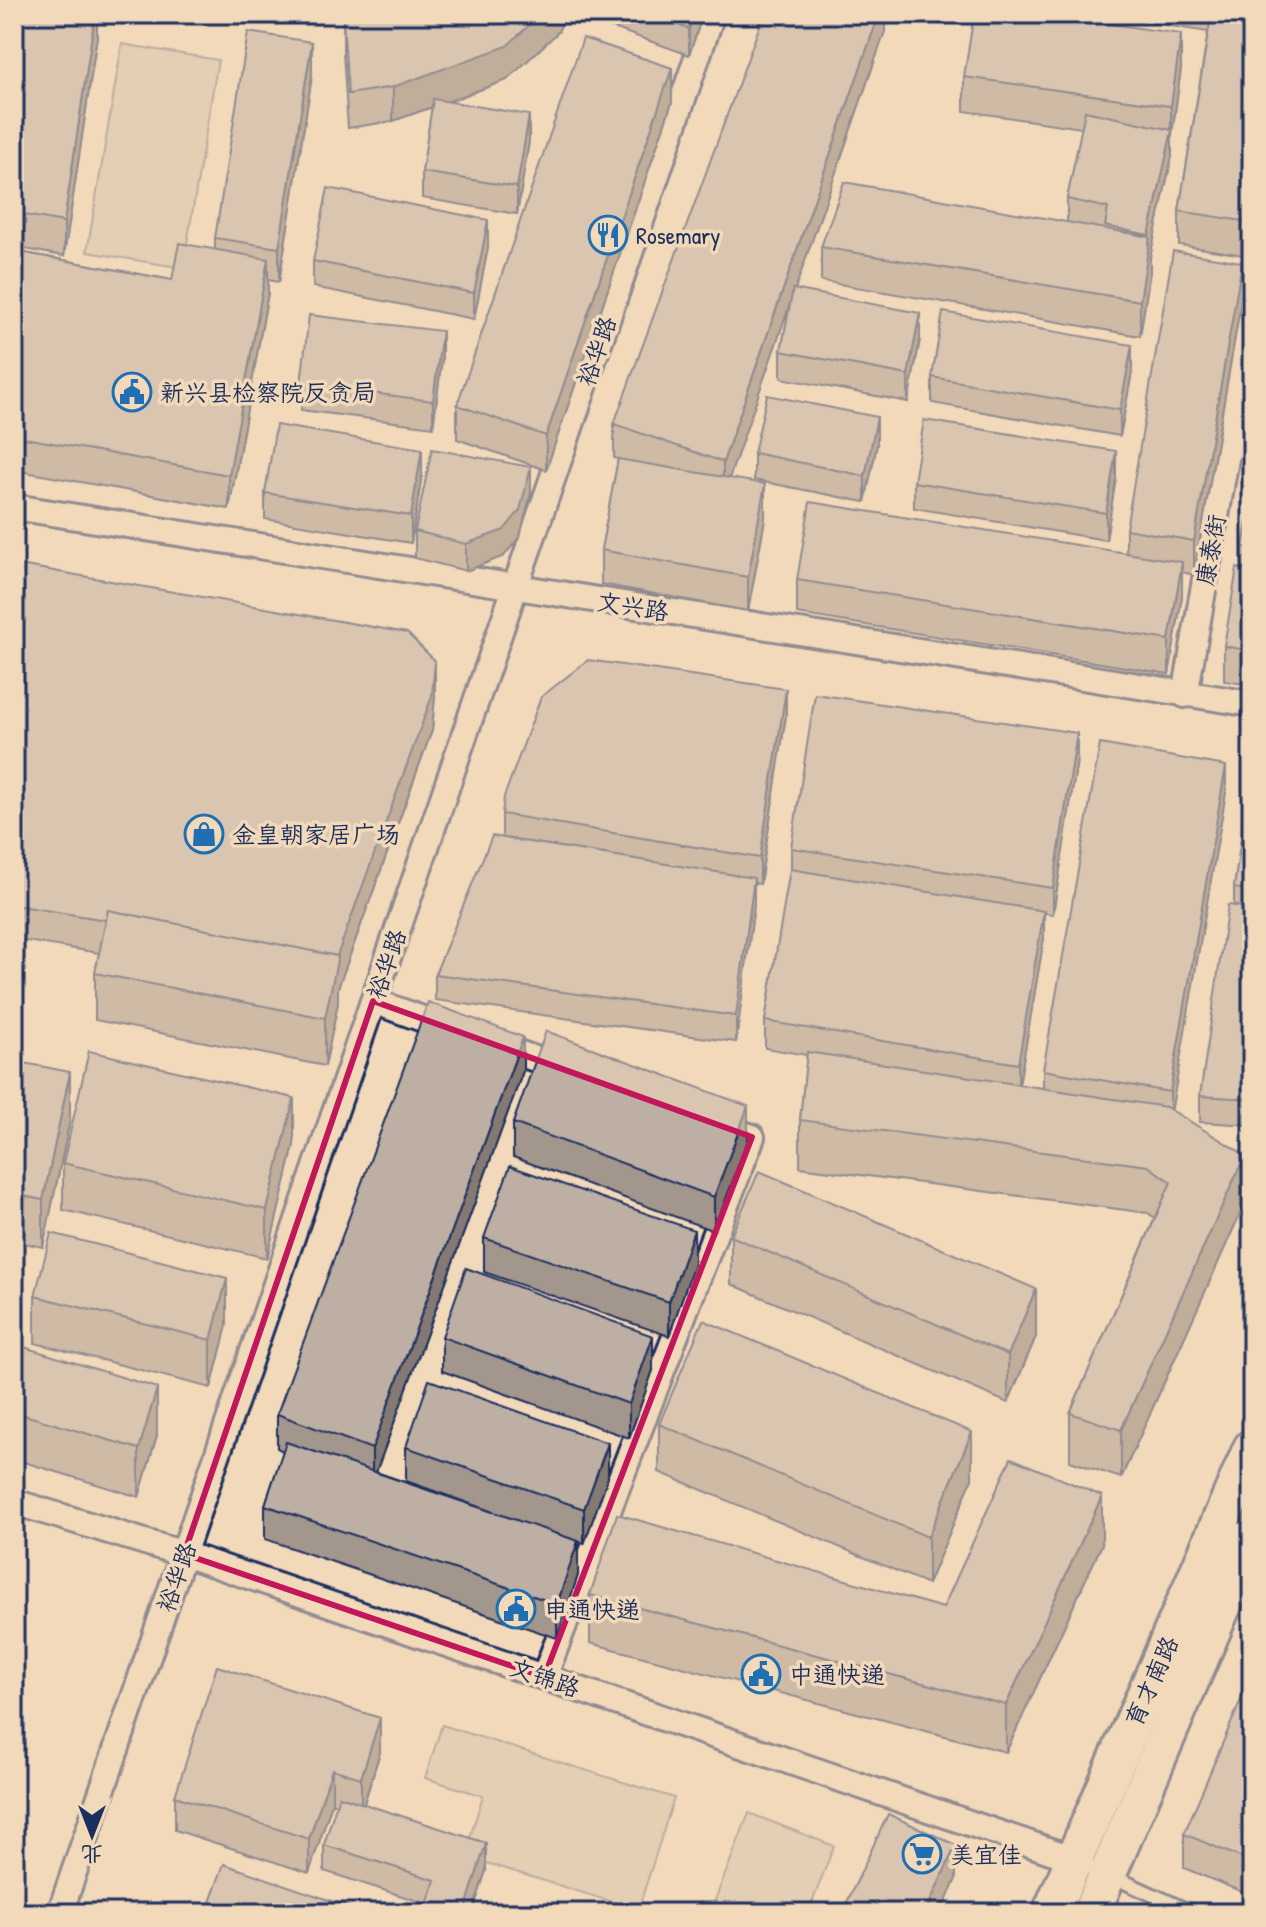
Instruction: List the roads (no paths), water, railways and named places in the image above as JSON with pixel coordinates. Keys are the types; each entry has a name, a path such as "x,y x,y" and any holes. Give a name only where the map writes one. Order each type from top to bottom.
{"street":[{"name":"裕华路","path":"60,1913 712,14"},
{"name":"康泰街","path":"1185,695 1252,309"},
{"name":"文兴路","path":"14,507 1252,704"},
{"path":"373,1001 592,1079"},
{"path":"544,1677 752,1137 693,1116"},
{"name":"育才南路","path":"1051,1913 1252,1448"},
{"name":"文锦路","path":"14,1502 184,1554 1074,1859"},
{"name":"育才南路","path":"1091,1913 1250,1549"}],"lane":[{"path":"1074,1859 1193,1913"}],"place":[{"name":"Rosemary","path":"608,235"},
{"name":"新兴县检察院反贪局","path":"132,392"},
{"name":"金皇朝家居广场","path":"204,834"},
{"name":"申通快递","path":"516,1609"},
{"name":"中通快递","path":"761,1674"},
{"name":"美宜佳","path":"922,1854"}]}
